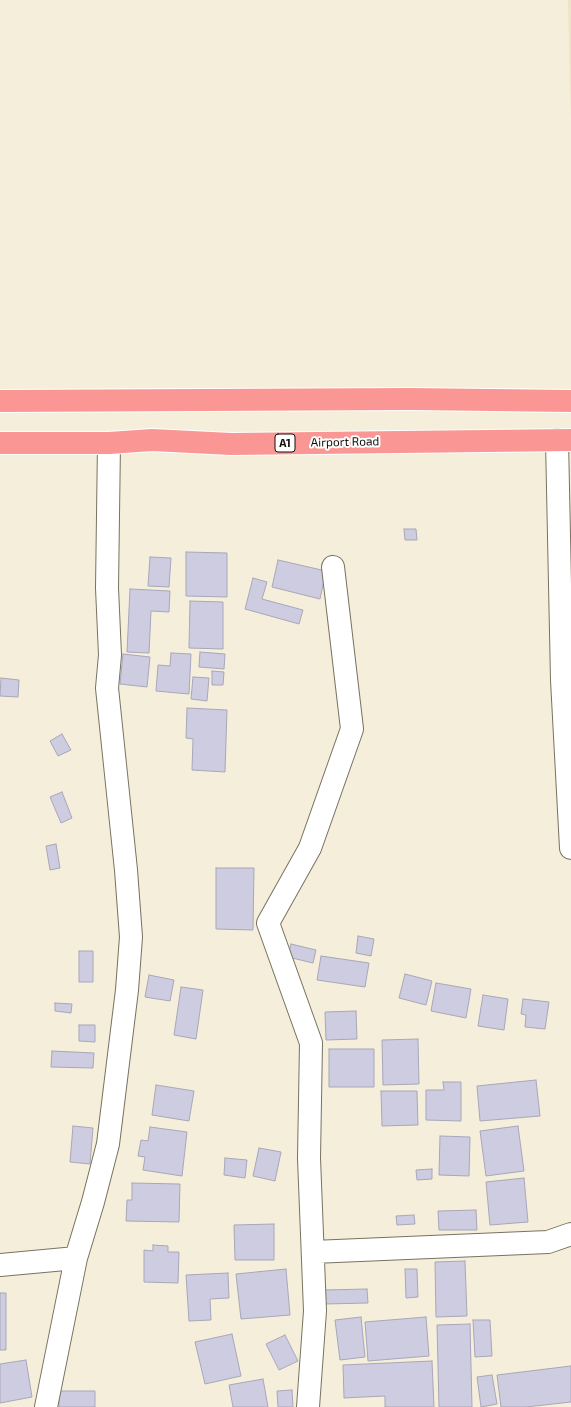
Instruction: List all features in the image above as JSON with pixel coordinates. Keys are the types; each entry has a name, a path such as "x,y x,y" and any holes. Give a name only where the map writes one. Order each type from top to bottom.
{"highway":[{"path":"0,401 412,399 571,401"},
{"name":"Airport Road","path":"0,443 109,443 152,440 231,444 564,440"}],"street":[{"path":"564,440 562,680 571,848"},
{"path":"46,1407 76,1258 93,1202 108,1144 126,997 131,937 126,870 107,688 110,655 107,588 109,443"},
{"path":"308,1407 315,1311 309,1158 311,1043 268,923 310,848 352,729 333,567"},
{"path":"313,1252 548,1242 571,1234"},
{"path":"0,1265 76,1258"}],"shaded area":[{"path":"568,0 571,0 571,119"}],"building":[{"path":"404,529 416,529 417,540 405,540"},
{"path":"186,552 227,553 227,597 186,596"},
{"path":"150,557 171,558 169,587 148,586"},
{"path":"278,560 326,571 320,599 272,587"},
{"path":"253,578 267,582 262,599 303,610 299,624 245,609"},
{"path":"130,589 170,591 169,612 151,611 149,653 127,652"},
{"path":"190,601 223,602 223,649 189,648"},
{"path":"200,652 225,654 224,669 199,667"},
{"path":"171,653 191,654 189,694 156,691 158,665 170,666"},
{"path":"123,654 150,657 147,687 120,684"},
{"path":"212,671 224,672 223,685 212,685"},
{"path":"193,677 209,678 207,701 191,699"},
{"path":"1,678 19,680 18,697 0,696"},
{"path":"187,708 227,710 225,772 192,770 193,739 186,738"},
{"path":"62,734 71,750 58,756 50,741"},
{"path":"62,792 72,818 61,823 50,797"},
{"path":"56,844 60,868 50,870 46,846"},
{"path":"216,868 254,868 253,930 216,929"},
{"path":"358,936 374,939 371,956 356,953"},
{"path":"291,944 316,950 313,963 288,957"},
{"path":"79,951 93,951 93,982 79,982"},
{"path":"321,956 369,963 365,987 317,980"},
{"path":"405,974 432,981 426,1005 399,998"},
{"path":"149,975 174,980 170,1001 145,997"},
{"path":"436,983 471,989 466,1018 431,1011"},
{"path":"181,987 203,990 196,1039 174,1035"},
{"path":"483,995 508,999 504,1030 478,1026"},
{"path":"523,999 549,1002 545,1029 525,1027 526,1015 521,1014"},
{"path":"55,1003 72,1004 71,1013 55,1011"},
{"path":"356,1011 357,1039 326,1040 325,1012"},
{"path":"79,1025 95,1025 95,1042 79,1041"},
{"path":"418,1039 419,1084 383,1085 382,1040"},
{"path":"329,1049 374,1049 374,1087 329,1087"},
{"path":"52,1051 94,1053 93,1068 51,1067"},
{"path":"536,1080 540,1116 480,1121 477,1086"},
{"path":"443,1082 461,1082 461,1121 426,1120 426,1090 444,1090"},
{"path":"156,1085 194,1091 189,1121 152,1115"},
{"path":"381,1091 417,1091 418,1125 382,1126"},
{"path":"73,1126 93,1128 90,1164 70,1162"},
{"path":"518,1126 524,1171 486,1176 480,1131"},
{"path":"150,1127 187,1132 182,1176 143,1170 145,1157 138,1156 141,1140 148,1141"},
{"path":"440,1136 470,1137 469,1176 439,1175"},
{"path":"259,1148 281,1152 275,1181 253,1176"},
{"path":"225,1158 247,1160 245,1178 224,1175"},
{"path":"432,1169 432,1179 417,1180 416,1170"},
{"path":"524,1178 528,1222 490,1225 486,1182"},
{"path":"132,1183 180,1184 179,1222 126,1221 127,1200 132,1200"},
{"path":"476,1210 477,1230 439,1230 438,1211"},
{"path":"414,1215 415,1224 397,1225 396,1216"},
{"path":"274,1224 274,1260 235,1260 234,1225"},
{"path":"153,1245 168,1246 168,1252 179,1252 178,1283 144,1282 144,1250 153,1251"},
{"path":"465,1261 467,1316 436,1317 435,1262"},
{"path":"286,1269 290,1315 241,1319 236,1274"},
{"path":"405,1269 417,1269 418,1297 406,1298"},
{"path":"228,1273 229,1298 210,1299 211,1320 189,1321 186,1275"},
{"path":"367,1289 368,1303 324,1304 324,1290"},
{"path":"0,1293 6,1293 6,1350 0,1350"},
{"path":"361,1317 365,1357 340,1360 335,1320"},
{"path":"426,1317 429,1356 368,1361 365,1322"},
{"path":"473,1320 490,1320 492,1356 475,1357"},
{"path":"470,1324 472,1407 439,1407 437,1325"},
{"path":"232,1334 241,1376 205,1384 195,1342"},
{"path":"285,1335 298,1361 279,1370 266,1344"},
{"path":"26,1360 32,1397 0,1403 0,1364"},
{"path":"432,1361 434,1407 385,1407 385,1396 344,1398 343,1365"},
{"path":"571,1366 571,1402 526,1407 501,1407 497,1375"},
{"path":"492,1375 497,1404 481,1407 477,1377"},
{"path":"263,1379 268,1407 233,1407 229,1385"},
{"path":"292,1390 293,1407 278,1407 277,1391"},
{"path":"59,1391 95,1391 95,1407 59,1407"}]}
